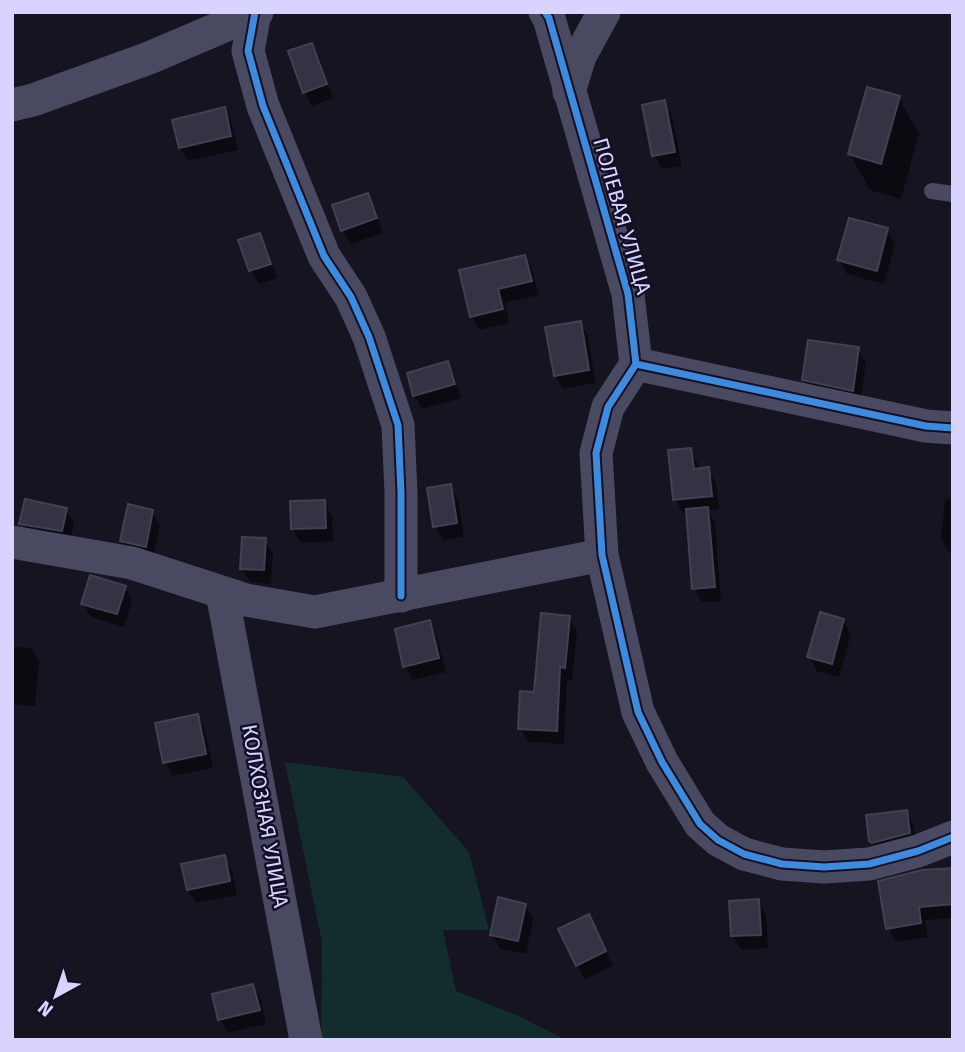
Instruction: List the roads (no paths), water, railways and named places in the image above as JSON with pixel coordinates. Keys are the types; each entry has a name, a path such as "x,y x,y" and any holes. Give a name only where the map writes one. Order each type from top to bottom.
{"street":[{"name":"ПОЛЕВАЯ УЛИЦА","path":"545,12 549,18 628,294 636,364"},
{"path":"569,92 580,56 604,12"},
{"path":"12,105 149,58 255,13"},
{"path":"255,13 248,51 263,106 324,256 351,297 369,337 398,425 401,596"},
{"path":"953,428 926,426 636,364 608,407 596,453 602,555 638,712 662,762 700,824 718,840 744,854 782,864 824,867 869,864 918,851 953,836"},
{"path":"12,542 132,563 246,600 315,612 602,555"},
{"name":"КОЛХОЗНАЯ УЛИЦА","path":"222,593 306,1040"}],"lane":[{"path":"932,191 953,194"}]}
